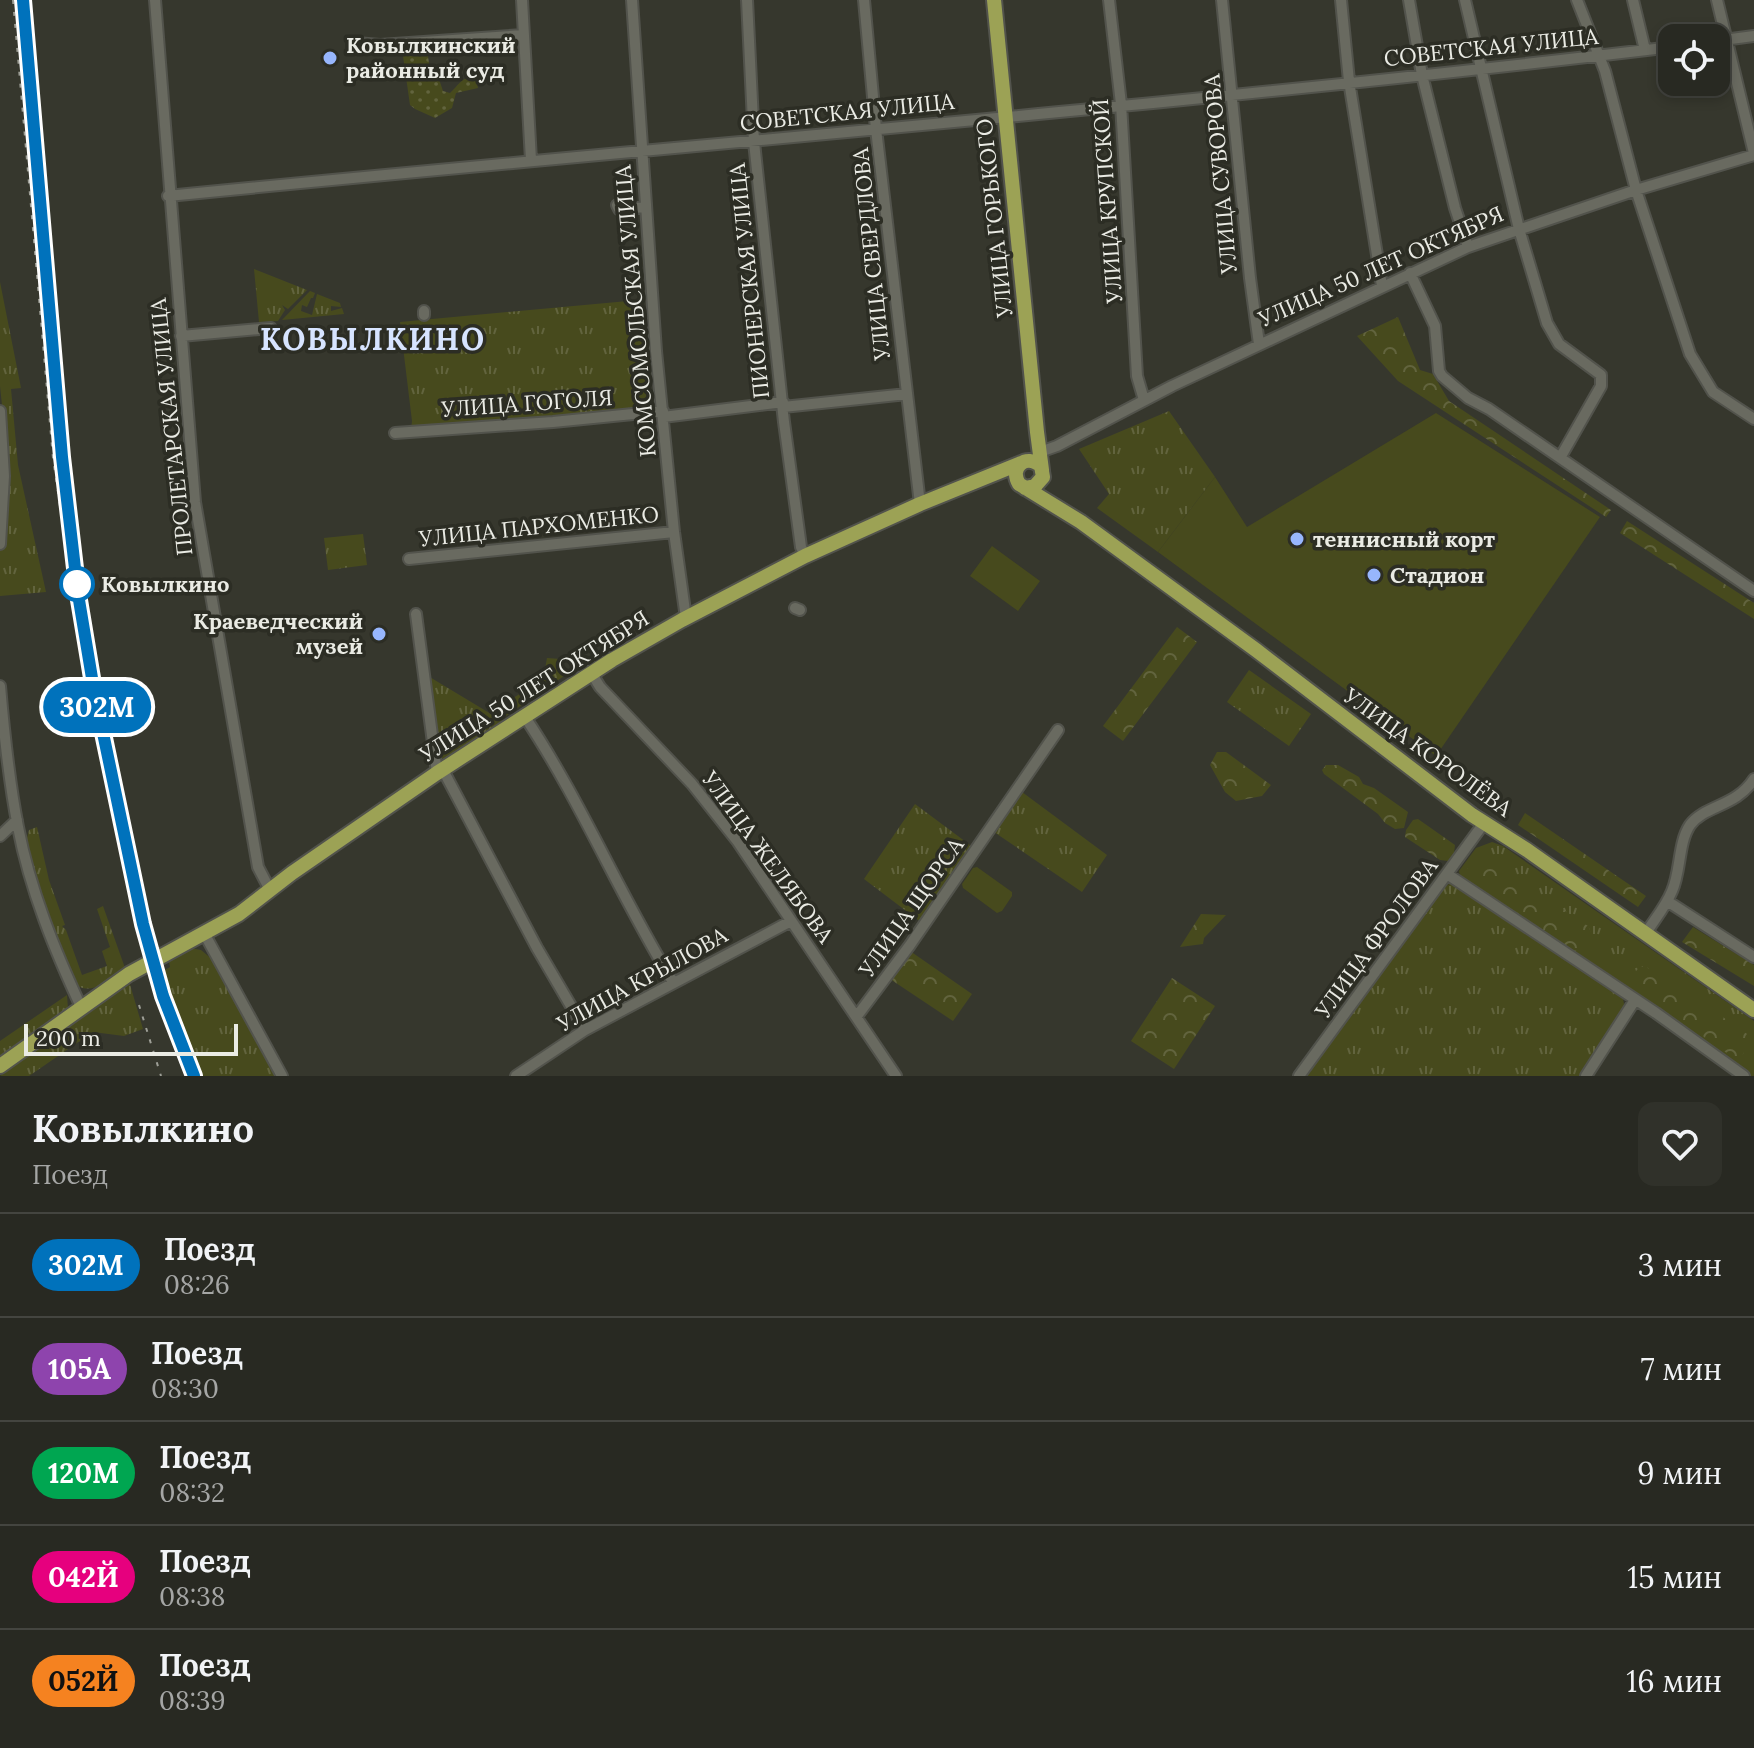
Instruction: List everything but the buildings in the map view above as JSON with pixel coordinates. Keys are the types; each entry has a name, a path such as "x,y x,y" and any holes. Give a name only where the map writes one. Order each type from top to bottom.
{"main road":[{"name":"УЛИЦА ГОРЬКОГО","path":"994,0 1043,472"},
{"name":"УЛИЦА ГОРЬКОГО","path":"1022,462 1034,451 1037,432"},
{"path":"1035,461 1043,472 1038,484 1022,486 1015,473 1022,462 1035,461"},
{"name":"УЛИЦА 50 ЛЕТ ОКТЯБРЯ","path":"0,1066 135,971 239,914 440,772 592,674 686,618 805,556 1022,462"},
{"name":"УЛИЦА КОРОЛЁВА","path":"1043,472 1052,491 1081,522"},
{"name":"УЛИЦА 50 ЛЕТ ОКТЯБРЯ","path":"980,479 990,478 1022,486"},
{"name":"УЛИЦА КОРОЛЁВА","path":"1022,486 1081,522 1484,823 1754,1010"}],"street":[{"name":"ПРОЛЕТАРСКАЯ УЛИЦА","path":"155,0 168,196 195,502 258,867 270,890"},
{"path":"522,0 531,160"},
{"name":"КОМСОМОЛЬСКАЯ УЛИЦА","path":"632,0 663,414 686,618"},
{"name":"ПИОНЕРСКАЯ УЛИЦА","path":"747,0 754,142 783,404 801,547 805,556"},
{"name":"УЛИЦА СВЕРДЛОВА","path":"864,0 920,504"},
{"name":"УЛИЦА КРУПСКОЙ","path":"1109,0 1121,104 1137,376 1144,400"},
{"name":"УЛИЦА СУВОРОВА","path":"1222,0 1259,344"},
{"path":"1341,0 1349,81 1382,286"},
{"path":"1409,0 1422,75 1455,208 1468,247"},
{"path":"1465,0 1519,229 1551,331 1559,344 1597,370 1602,381 1560,458"},
{"path":"1577,0 1608,84 1636,190 1678,321 1698,371 1713,392 1754,419"},
{"path":"1633,0 1645,50"},
{"path":"1717,0 1719,24"},
{"path":"356,43 380,45 523,35"},
{"path":"1730,40 1754,36"},
{"name":"СОВЕТСКАЯ УЛИЦА","path":"168,196 531,160 754,142 1349,81 1481,71 1658,49"},
{"path":"1730,72 1754,154"},
{"name":"УЛИЦА 50 ЛЕТ ОКТЯБРЯ","path":"1040,452 1259,344 1468,247 1754,154"},
{"path":"617,205 619,209 646,207"},
{"path":"1410,273 1435,326 1442,376 1468,398 1489,409 1754,591"},
{"path":"181,336 271,328"},
{"name":"УЛИЦА ГОГОЛЯ","path":"395,433 907,394"},
{"path":"0,411 4,476 0,544"},
{"name":"УЛИЦА ПАРХОМЕНКО","path":"409,559 674,532"},
{"path":"416,614 440,772 585,1030"},
{"name":"УЛИЦА ЖЕЛЯБОВА","path":"592,674 600,687 701,795 746,854 896,1076"},
{"path":"0,686 17,820 47,929 82,1009"},
{"path":"525,717 549,754 642,932 673,982"},
{"name":"УЛИЦА ЩОРСА","path":"857,1016 910,945 1058,730"},
{"path":"1646,933 1673,889 1688,828 1698,816 1728,803 1752,787"},
{"path":"0,836 17,820"},
{"name":"УЛИЦА ФРОЛОВА","path":"1299,1076 1484,823"},
{"path":"1447,874 1744,1076"},
{"path":"1667,901 1754,957"},
{"name":"УЛИЦА КРЫЛОВА","path":"516,1076 585,1030 791,921"},
{"path":"204,933 282,1076"},
{"path":"1586,1076 1635,1000"}],"green space":[{"path":"407,50 427,51 431,74 438,76 443,91 450,93 461,81 471,77 476,78 478,88 456,93 452,108 435,118 415,109 410,105 403,56"},
{"path":"254,269 307,290 288,309 282,305 285,310 278,321 259,322"},
{"path":"0,282 21,388 11,389 18,465 46,592 0,596 0,551 5,515 5,434 0,386"},
{"path":"310,291 315,293 313,298 307,307 302,305 301,311 312,315 317,294 340,303 341,307 331,306 331,311 342,308 344,314 282,320"},
{"path":"639,300 650,408 411,430 400,322"},
{"path":"1398,317 1420,370 1433,374 1449,401 1611,510 1606,517 1398,381 1357,336"},
{"path":"1169,411 1215,477 1158,552 1097,508 1109,494 1079,449"},
{"name":"Стадион","path":"1436,413 1600,517 1436,756 1158,552 1215,477 1247,527"},
{"path":"1627,521 1754,603 1754,619 1620,533"},
{"path":"363,534 367,565 328,570 324,538"},
{"path":"992,546 1040,581 1018,611 970,576"},
{"path":"1177,627 1197,642 1123,741 1103,726"},
{"path":"547,658 560,659 567,674 506,716 498,707 543,680"},
{"path":"1249,670 1311,714 1289,746 1227,702"},
{"path":"428,676 506,723 448,761 443,761"},
{"path":"1217,752 1226,752 1271,785 1262,796 1236,801 1225,792 1210,765"},
{"path":"1326,765 1338,765 1359,777 1363,784 1374,788 1408,812 1404,828 1395,829 1385,823 1378,814 1324,774 1322,770"},
{"path":"1022,792 1107,855 1082,892 994,832"},
{"path":"915,804 974,848 922,923 864,879"},
{"path":"1525,813 1646,896 1638,907 1518,825"},
{"path":"1418,819 1455,845 1448,861 1440,860 1405,837 1413,820"},
{"path":"37,827 49,880 65,925 62,926 82,975 107,966 102,951 110,947 97,909 103,906 125,968 98,986 86,989 73,980 58,944 26,842 29,830"},
{"path":"1492,842 1503,846 1754,1021 1754,1076 1460,877 1459,871 1476,848"},
{"path":"1475,860 1487,860 1588,926 1600,950 1591,953 1572,950 1468,879 1467,868"},
{"path":"977,867 1012,892 1002,911 997,913 963,888 962,884"},
{"path":"1451,883 1623,999 1625,1009 1582,1076 1307,1076 1446,886"},
{"path":"1201,914 1226,915 1204,938 1203,944 1180,947"},
{"path":"1693,927 1754,965 1754,986 1682,942"},
{"path":"190,948 201,950 213,960 278,1076 198,1076 158,974 170,967 168,957"},
{"path":"910,951 972,994 953,1021 890,979"},
{"path":"1641,966 1657,971 1750,1036 1754,1045 1747,1048 1738,1061 1639,991 1631,976"},
{"path":"1172,978 1215,1006 1174,1069 1131,1041"},
{"path":"129,981 143,1029 124,1036 93,1032 29,1076 0,1076"},
{"path":"67,995 68,1009 0,1061 0,1041"}],"railway":[{"path":"13,0 53,458 80,644 146,957 163,1013 189,1076"},
{"path":"139,1005 161,1076"}],"train":[{"name":"302М","path":"23,0 62,457 78,594 94,690 150,955 194,1076"}],"place":[{"name":"Ковылкинский районный суд","path":"330,58"},
{"name":"теннисный корт","path":"1297,539"},
{"name":"Стадион","path":"1374,575"},
{"name":"Ковылкино","path":"77,584"},
{"name":"Краеведческий музей","path":"379,634"}],"district":[{"name":"КОВЫЛКИНО","path":"373,340"}]}
